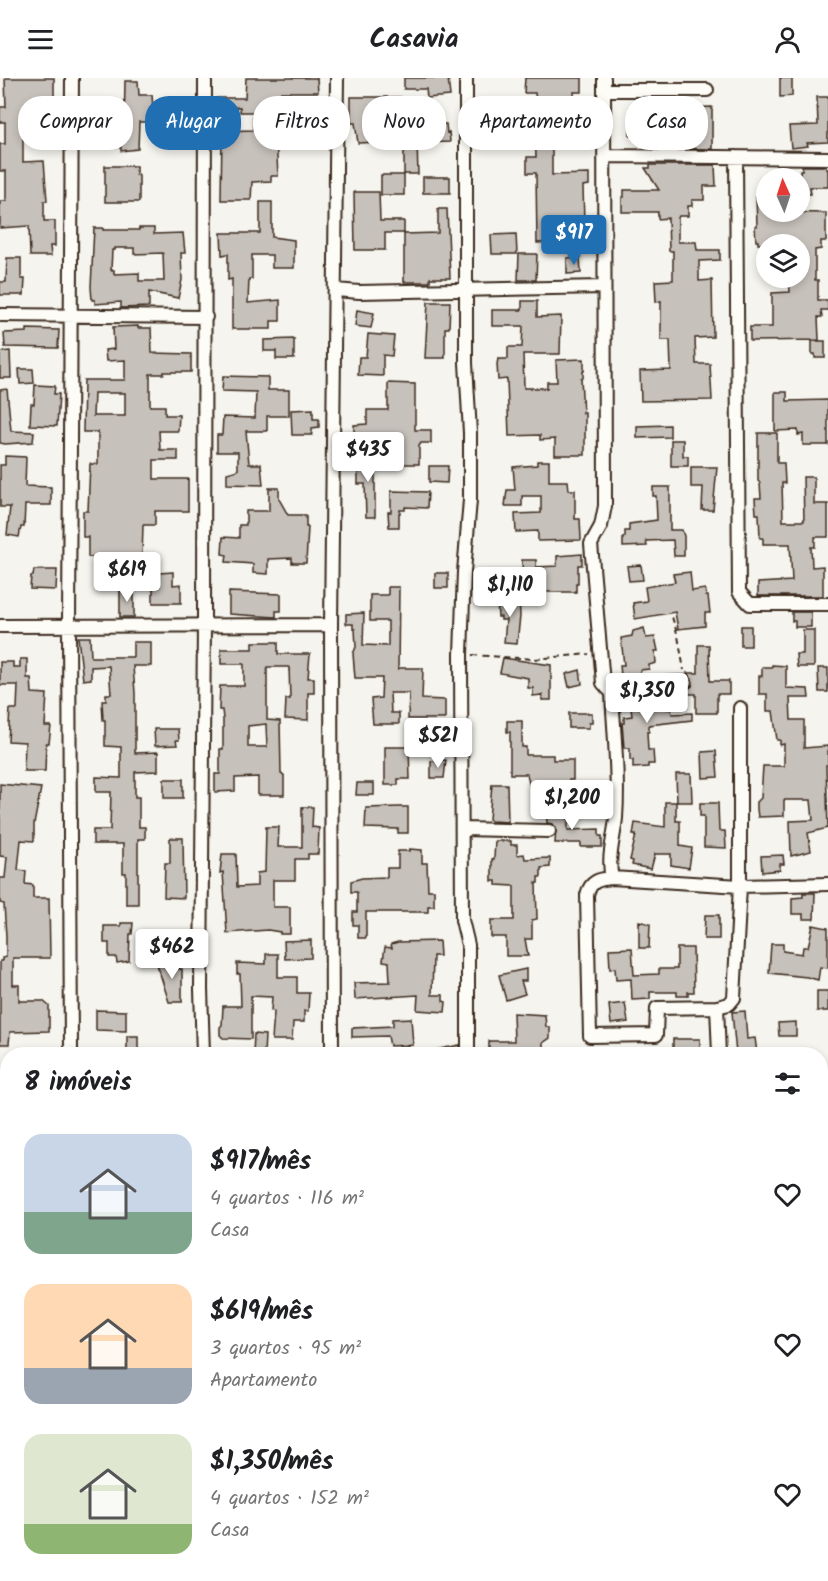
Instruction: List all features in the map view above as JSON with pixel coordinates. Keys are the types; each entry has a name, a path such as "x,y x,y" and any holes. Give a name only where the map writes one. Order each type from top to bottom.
{"street":[{"path":"71,1047 69,625 72,78"},
{"path":"203,1047 201,989 206,317 205,78"},
{"path":"332,1047 331,625 337,78"},
{"path":"466,78 466,290 470,500 461,654 462,920 468,945 468,1047"},
{"path":"612,878 610,860 616,818 612,693 603,683 591,544 601,526 605,506 604,84 707,90"},
{"path":"605,156 828,158"},
{"path":"736,157 739,592 750,604 828,604"},
{"path":"336,290 359,292 604,286"},
{"path":"0,315 206,317"},
{"path":"0,626 331,625"},
{"path":"608,688 615,685 685,682"},
{"path":"740,708 740,886 734,998 729,1004 717,1007 657,1008 656,1035 590,1036 587,895 593,882 612,878 740,886 828,884"},
{"path":"462,829 549,831"},
{"path":"717,1007 719,1047"}],"path":[{"path":"672,617 684,663 685,682"},
{"path":"461,654 535,659 600,652"}],"building":[{"path":"5,78 54,78 54,96 18,96 18,150 23,150 23,162 44,161 47,201 44,201 44,221 55,221 55,246 50,246 51,256 30,256 29,226 0,228 0,201 6,201 6,171 0,171 0,144 5,144 5,122 0,122 0,107 6,107"},
{"path":"246,78 317,78 318,92 281,92 281,96 253,96 253,112 241,112 241,98 245,98"},
{"path":"404,78 448,78 450,96 427,96 426,89 404,89"},
{"path":"525,78 582,78 582,92 574,92 574,96 535,96 535,93 524,93"},
{"path":"780,78 792,78 792,96 780,97"},
{"path":"125,81 138,81 139,95 152,95 145,96 145,122 139,122 138,149 133,150 133,96 125,96"},
{"path":"351,97 362,97 362,143 358,143 355,123 351,123"},
{"path":"817,97 828,97 828,142 807,143 808,146 791,148 789,126 818,125"},
{"path":"708,107 712,107 712,149 708,149"},
{"path":"446,124 447,133 449,132 450,142 446,142"},
{"path":"241,130 253,130 253,150 277,150 278,176 271,176 271,181 252,182 251,200 221,200 222,150 241,150"},
{"path":"404,150 417,150 418,174 404,174"},
{"path":"536,150 552,150 552,175 589,174 589,185 583,186 584,223 580,223 580,235 560,235 560,242 537,243 536,173 527,173 527,157 536,157"},
{"path":"650,165 715,165 716,186 704,186 704,200 692,200 692,206 688,206 688,216 678,218 678,242 696,242 697,250 720,250 720,260 699,261 699,281 712,280 713,337 695,338 696,364 710,364 712,400 641,401 640,371 671,370 670,340 661,340 661,301 656,302 655,281 673,280 673,251 669,251 668,218 658,219 658,212 622,212 624,190 659,190 645,168 650,168"},
{"path":"105,166 136,166 136,175 139,175 139,202 105,202"},
{"path":"802,166 826,166 828,187 810,187 810,168 802,168"},
{"path":"381,175 404,175 404,195 381,195"},
{"path":"423,177 450,177 450,193 423,193"},
{"path":"354,192 379,192 380,221 404,221 404,233 385,233 385,250 355,250"},
{"path":"260,202 272,202 272,237 294,240 294,268 272,268 272,255 252,255 252,279 249,279 248,303 280,300 280,321 271,321 271,329 232,329 232,279 228,280 228,254 222,255 221,233 260,233"},
{"path":"438,209 447,209 450,278 430,278 430,282 404,282 404,234 438,233"},
{"path":"810,213 826,213 826,241 821,241 821,249 815,250 818,300 828,300 828,310 821,310 822,317 818,317 819,340 750,341 750,327 772,327 772,293 790,292 790,288 810,288 810,234 756,234 756,241 755,226 757,226 757,222 810,222"},
{"path":"94,228 139,230 139,228 154,228 154,234 183,233 185,253 181,253 182,280 178,298 149,292 149,307 121,308 121,302 95,304 95,300 92,300","holes":["134,248 134,254 163,253 164,281 139,281 139,273 114,274 114,270 111,270 112,250"]},
{"path":"516,234 517,254 492,254 491,235"},
{"path":"519,254 537,254 536,280 518,280"},
{"path":"580,257 581,273 567,274 567,258"},
{"path":"7,258 21,258 21,279 25,279 24,295 0,295 0,282 6,282"},
{"path":"522,301 537,301 537,317 561,316 560,354 523,354 524,388 547,388 547,382 557,382 556,360 584,359 583,378 581,378 583,413 585,413 585,455 555,455 555,439 540,440 540,435 509,436 507,379 498,380 497,364 498,359 508,359 508,347 522,347 523,326 492,326 492,310 522,310"},
{"path":"428,302 450,302 449,328 445,328 445,358 425,358"},
{"path":"357,310 374,313 371,328 355,326"},
{"path":"113,327 151,328 152,353 191,354 191,372 150,374 150,406 165,406 165,415 179,415 178,431 159,431 160,450 178,450 178,460 154,460 154,479 188,479 188,511 155,511 155,525 143,525 142,558 114,558 114,585 96,585 96,576 100,576 100,558 88,557 88,537 83,537 83,511 88,511 90,464 98,464 98,432 83,432 84,380 125,380 125,360 106,361 105,350 114,349","holes":["94,393 125,393 125,416 93,416"]},
{"path":"27,329 59,330 58,348 5,347 4,333 27,332"},
{"path":"368,334 394,336 392,356 383,355 383,376 358,375 359,357 366,357"},
{"path":"294,339 294,359 276,359 276,351 264,351 264,340"},
{"path":"812,341 825,341 825,358 815,358 815,354 812,354"},
{"path":"10,351 11,378 0,378 0,352"},
{"path":"19,369 33,369 34,383 20,384"},
{"path":"223,376 268,377 268,390 289,390 289,416 267,416 267,431 246,431 249,464 261,464 263,485 227,484 227,473 238,470 238,452 217,452 217,435 222,435 223,417 255,418 256,392 222,391"},
{"path":"388,383 415,384 415,430 431,430 431,443 421,443 419,446 419,464 402,464 402,451 392,451 393,436 354,437 354,425 367,424 367,410 388,410"},
{"path":"35,385 55,386 54,394 59,394 57,426 30,425"},
{"path":"7,389 11,431 34,432 33,442 0,443 0,390"},
{"path":"775,392 787,392 787,401 828,400 828,445 803,445 803,434 798,435 798,430 775,431"},
{"path":"313,409 313,419 319,419 319,427 312,428 312,435 292,435 291,410"},
{"path":"670,425 670,437 637,438 637,426"},
{"path":"758,433 777,433 777,463 784,463 783,521 804,521 803,477 814,477 814,504 828,504 828,537 815,537 815,547 811,547 812,567 823,566 823,596 758,596 758,583 792,581 790,544 763,544 763,538 760,538 759,514 756,514 755,498 761,498 758,481"},
{"path":"671,440 683,440 683,456 688,456 688,466 671,466"},
{"path":"5,456 26,457 25,486 51,487 51,505 25,505 24,527 21,527 19,537 7,535 10,507 0,507 0,465 5,465"},
{"path":"358,457 375,457 375,517 366,517 365,484 358,484"},
{"path":"537,461 549,461 549,481 568,481 569,490 575,490 575,519 580,519 581,540 538,541 538,531 516,532 515,514 541,513 541,496 522,496 522,506 505,506 507,490 515,490 513,467 537,465"},
{"path":"429,466 448,466 447,483 429,482"},
{"path":"691,467 717,467 713,510 702,510 703,487 691,487"},
{"path":"653,487 670,487 670,530 682,530 684,556 674,556 673,540 646,541 647,546 623,547 623,537 625,537 625,531 629,531 629,524 657,520 656,496 653,496"},
{"path":"269,488 279,488 279,499 288,515 306,515 306,527 308,527 306,563 292,563 292,558 268,559 268,574 253,573 253,564 226,562 227,555 222,554 223,537 239,538 239,525 246,525 246,511 269,511"},
{"path":"391,491 428,492 427,508 405,507 405,510 400,510 399,513 399,527 389,527 388,512 391,512"},
{"path":"582,554 582,565 578,565 576,592 523,592 522,560 536,560 536,567 557,566 557,556"},
{"path":"641,565 643,580 629,581 627,566"},
{"path":"34,570 57,570 56,590 30,589"},
{"path":"173,572 173,585 181,584 181,603 153,603 153,587 159,587 159,573"},
{"path":"690,572 692,591 705,589 706,596 708,596 710,613 705,613 705,626 678,629 675,612 635,619 633,603 647,601 645,587 675,582 673,574"},
{"path":"435,573 448,573 448,588 435,588"},
{"path":"388,587 399,587 398,670 399,668 423,668 422,699 445,700 445,719 408,719 409,693 390,693 391,713 399,713 399,724 373,724 371,699 381,698 382,678 355,678 353,654 356,647 355,629 353,629 353,624 346,624 346,614 364,613 363,645 388,646 388,621 370,621 370,595 388,595"},
{"path":"120,589 134,590 134,617 120,617"},
{"path":"229,592 281,594 281,611 276,611 276,617 229,614"},
{"path":"519,597 520,616 517,644 504,643 506,620 498,617 497,598"},
{"path":"792,612 811,612 811,627 795,627"},
{"path":"741,626 751,626 751,646 741,646"},
{"path":"644,628 646,638 655,637 658,651 655,651 656,663 649,665 649,669 640,670 640,676 621,676 620,665 624,665 621,638 632,636 633,631"},
{"path":"803,630 814,630 814,667 797,667 796,654 803,654"},
{"path":"78,637 90,637 91,657 133,657 133,642 151,642 151,666 133,666 135,753 158,752 158,771 135,772 135,797 139,797 139,827 145,827 145,839 138,839 138,904 126,904 123,844 93,844 93,830 110,830 111,792 96,792 96,777 121,778 121,747 105,746 102,701 106,701 106,694 111,694 109,666 91,667 91,679 83,680"},
{"path":"253,642 278,642 278,654 310,654 308,678 314,678 314,693 308,693 308,720 285,719 286,699 290,699 289,667 267,667 267,720 280,721 281,774 284,775 284,795 258,795 258,777 235,778 235,791 215,792 215,774 220,774 220,749 223,749 223,719 222,710 219,710 220,686 244,686 244,664 221,664 221,649 253,649","holes":["266,724 267,747 248,747 248,726"]},
{"path":"698,645 709,645 710,681 729,681 729,694 717,694 717,713 696,713 696,694 687,694 693,682 687,673 698,673"},
{"path":"503,658 551,665 551,700 542,700 542,695 533,696 533,688 528,688 528,678 500,673"},
{"path":"20,659 27,659 27,678 31,678 32,693 47,694 45,726 51,726 49,743 46,743 45,771 24,771 25,742 8,741 10,709 17,709 18,685 0,685 0,662 13,662 13,667 20,667"},
{"path":"772,665 786,666 786,688 808,689 809,698 790,698 791,720 804,720 804,748 828,746 828,765 826,765 828,828 808,833 811,851 791,856 790,821 813,820 811,800 784,800 784,816 758,817 757,809 757,802 761,798 763,766 784,766 784,744 780,745 780,740 777,740 773,711 767,711 767,694 759,694 759,676 762,676 762,667 772,667"},
{"path":"818,668 828,668 828,692 819,692"},
{"path":"580,670 582,684 569,687 566,674"},
{"path":"667,691 667,709 671,709 672,714 692,713 692,720 649,725 648,750 653,750 654,764 648,764 648,767 633,768 630,748 624,748 622,723 624,723 624,717 632,716 629,693"},
{"path":"569,713 592,713 592,723 589,723 589,728 569,728"},
{"path":"507,721 522,721 522,747 526,747 526,755 553,755 553,760 573,760 573,780 569,780 569,787 530,788 527,774 510,774 510,732 507,732"},
{"path":"154,729 178,729 177,745 155,746"},
{"path":"385,747 409,747 410,779 398,779 398,785 385,785"},
{"path":"716,751 718,777 703,778 702,752"},
{"path":"446,760 444,778 431,778 431,761"},
{"path":"676,774 691,774 692,802 677,802"},
{"path":"164,779 183,779 183,798 164,798"},
{"path":"357,783 374,783 374,795 356,795"},
{"path":"0,784 41,788 34,824 34,841 21,840 18,870 26,871 25,884 33,885 33,898 49,898 50,958 13,958 13,985 19,985 19,1001 43,1001 49,1006 49,1031 10,1032 9,1044 0,1044 0,961 6,957 6,936 4,904 0,903 0,878 5,878 7,857 0,856"},
{"path":"492,784 507,784 508,822 489,819"},
{"path":"665,802 676,802 676,821 680,821 680,846 692,848 689,868 671,865 671,854 655,854 651,869 632,865 633,861 630,860 636,835 633,835 635,823 665,827"},
{"path":"700,803 718,803 719,831 725,831 726,848 704,847 704,816 700,816"},
{"path":"302,807 313,807 312,827 319,828 318,854 308,854 308,859 295,859 295,880 273,880 273,907 290,907 290,934 268,930 227,933 223,872 220,873 222,854 236,854 237,887 257,886 257,873 265,872 266,827 279,827 278,847 302,847"},
{"path":"408,807 408,833 398,833 398,829 365,828 366,808"},
{"path":"546,808 559,808 559,812 568,811 568,830 599,829 599,836 602,836 602,847 581,847 581,843 555,843 556,828 553,824 547,823"},
{"path":"170,838 183,838 184,898 164,897 165,863 170,863"},
{"path":"495,841 511,841 511,845 517,845 517,855 524,854 525,859 550,858 550,867 541,868 541,877 538,877 538,883 536,883 537,919 532,920 532,939 525,939 528,956 506,956 506,937 491,937 491,920 514,920 514,886 496,885 496,881 492,881"},
{"path":"409,849 422,850 422,863 427,863 428,890 434,890 434,906 428,906 428,912 366,912 366,938 358,938 358,925 353,925 353,912 357,912 357,892 351,892 351,881 387,877 387,868 398,868 398,851 410,851"},
{"path":"783,855 784,864 780,864 780,870 762,872 761,856"},
{"path":"803,893 815,893 814,919 803,919 803,914 792,914 792,898 803,897"},
{"path":"705,915 719,915 719,939 704,939"},
{"path":"639,921 650,924 649,948 639,948"},
{"path":"121,923 133,923 132,934 130,934 129,961 117,963 116,957 109,957 109,943 104,943 104,926 121,926"},
{"path":"813,925 828,928 828,968 820,967 818,980 769,973 771,944 783,944 783,951 802,954 803,947 808,947"},
{"path":"311,940 311,958 285,959 284,941"},
{"path":"439,941 440,956 433,956 432,995 443,995 443,1001 446,1002 445,1012 417,1010 418,995 355,999 354,983 390,982 389,962 383,961 385,947 392,948 391,944 398,942"},
{"path":"632,948 634,975 659,974 659,969 677,969 677,948 693,948 694,992 688,992 688,996 677,996 677,992 650,992 650,999 632,1000 631,979 616,980 615,968 610,969 609,949"},
{"path":"266,954 278,954 278,977 297,977 297,993 309,993 308,1011 304,1011 304,1022 293,1022 292,1040 272,1040 274,1012 271,1010 272,997 251,996 251,1039 223,1038 220,1035 220,1027 223,1006 241,1006 240,974 237,974 237,963 266,964"},
{"path":"156,961 179,961 179,969 182,969 182,1002 169,1002"},
{"path":"526,969 526,981 521,981 525,994 506,1000 499,975"},
{"path":"817,991 828,991 828,1011 817,1011"},
{"path":"625,1003 628,1022 611,1024 609,1005"},
{"path":"96,1010 126,1011 126,1031 96,1030"},
{"path":"745,1011 747,1039 755,1038 756,1047 735,1047 732,1012"},
{"path":"513,1013 545,1015 546,1027 550,1027 550,1038 543,1043 543,1047 489,1047 489,1041 514,1041"},
{"path":"411,1018 413,1045 390,1046 388,1036 352,1037 352,1028 393,1026 393,1019"},
{"path":"796,1022 796,1036 779,1036 778,1023"},
{"path":"254,1034 265,1035 264,1047 253,1047"},
{"path":"127,1036 138,1036 138,1047 127,1047"},
{"path":"673,1039 700,1039 700,1047 673,1047"}]}
